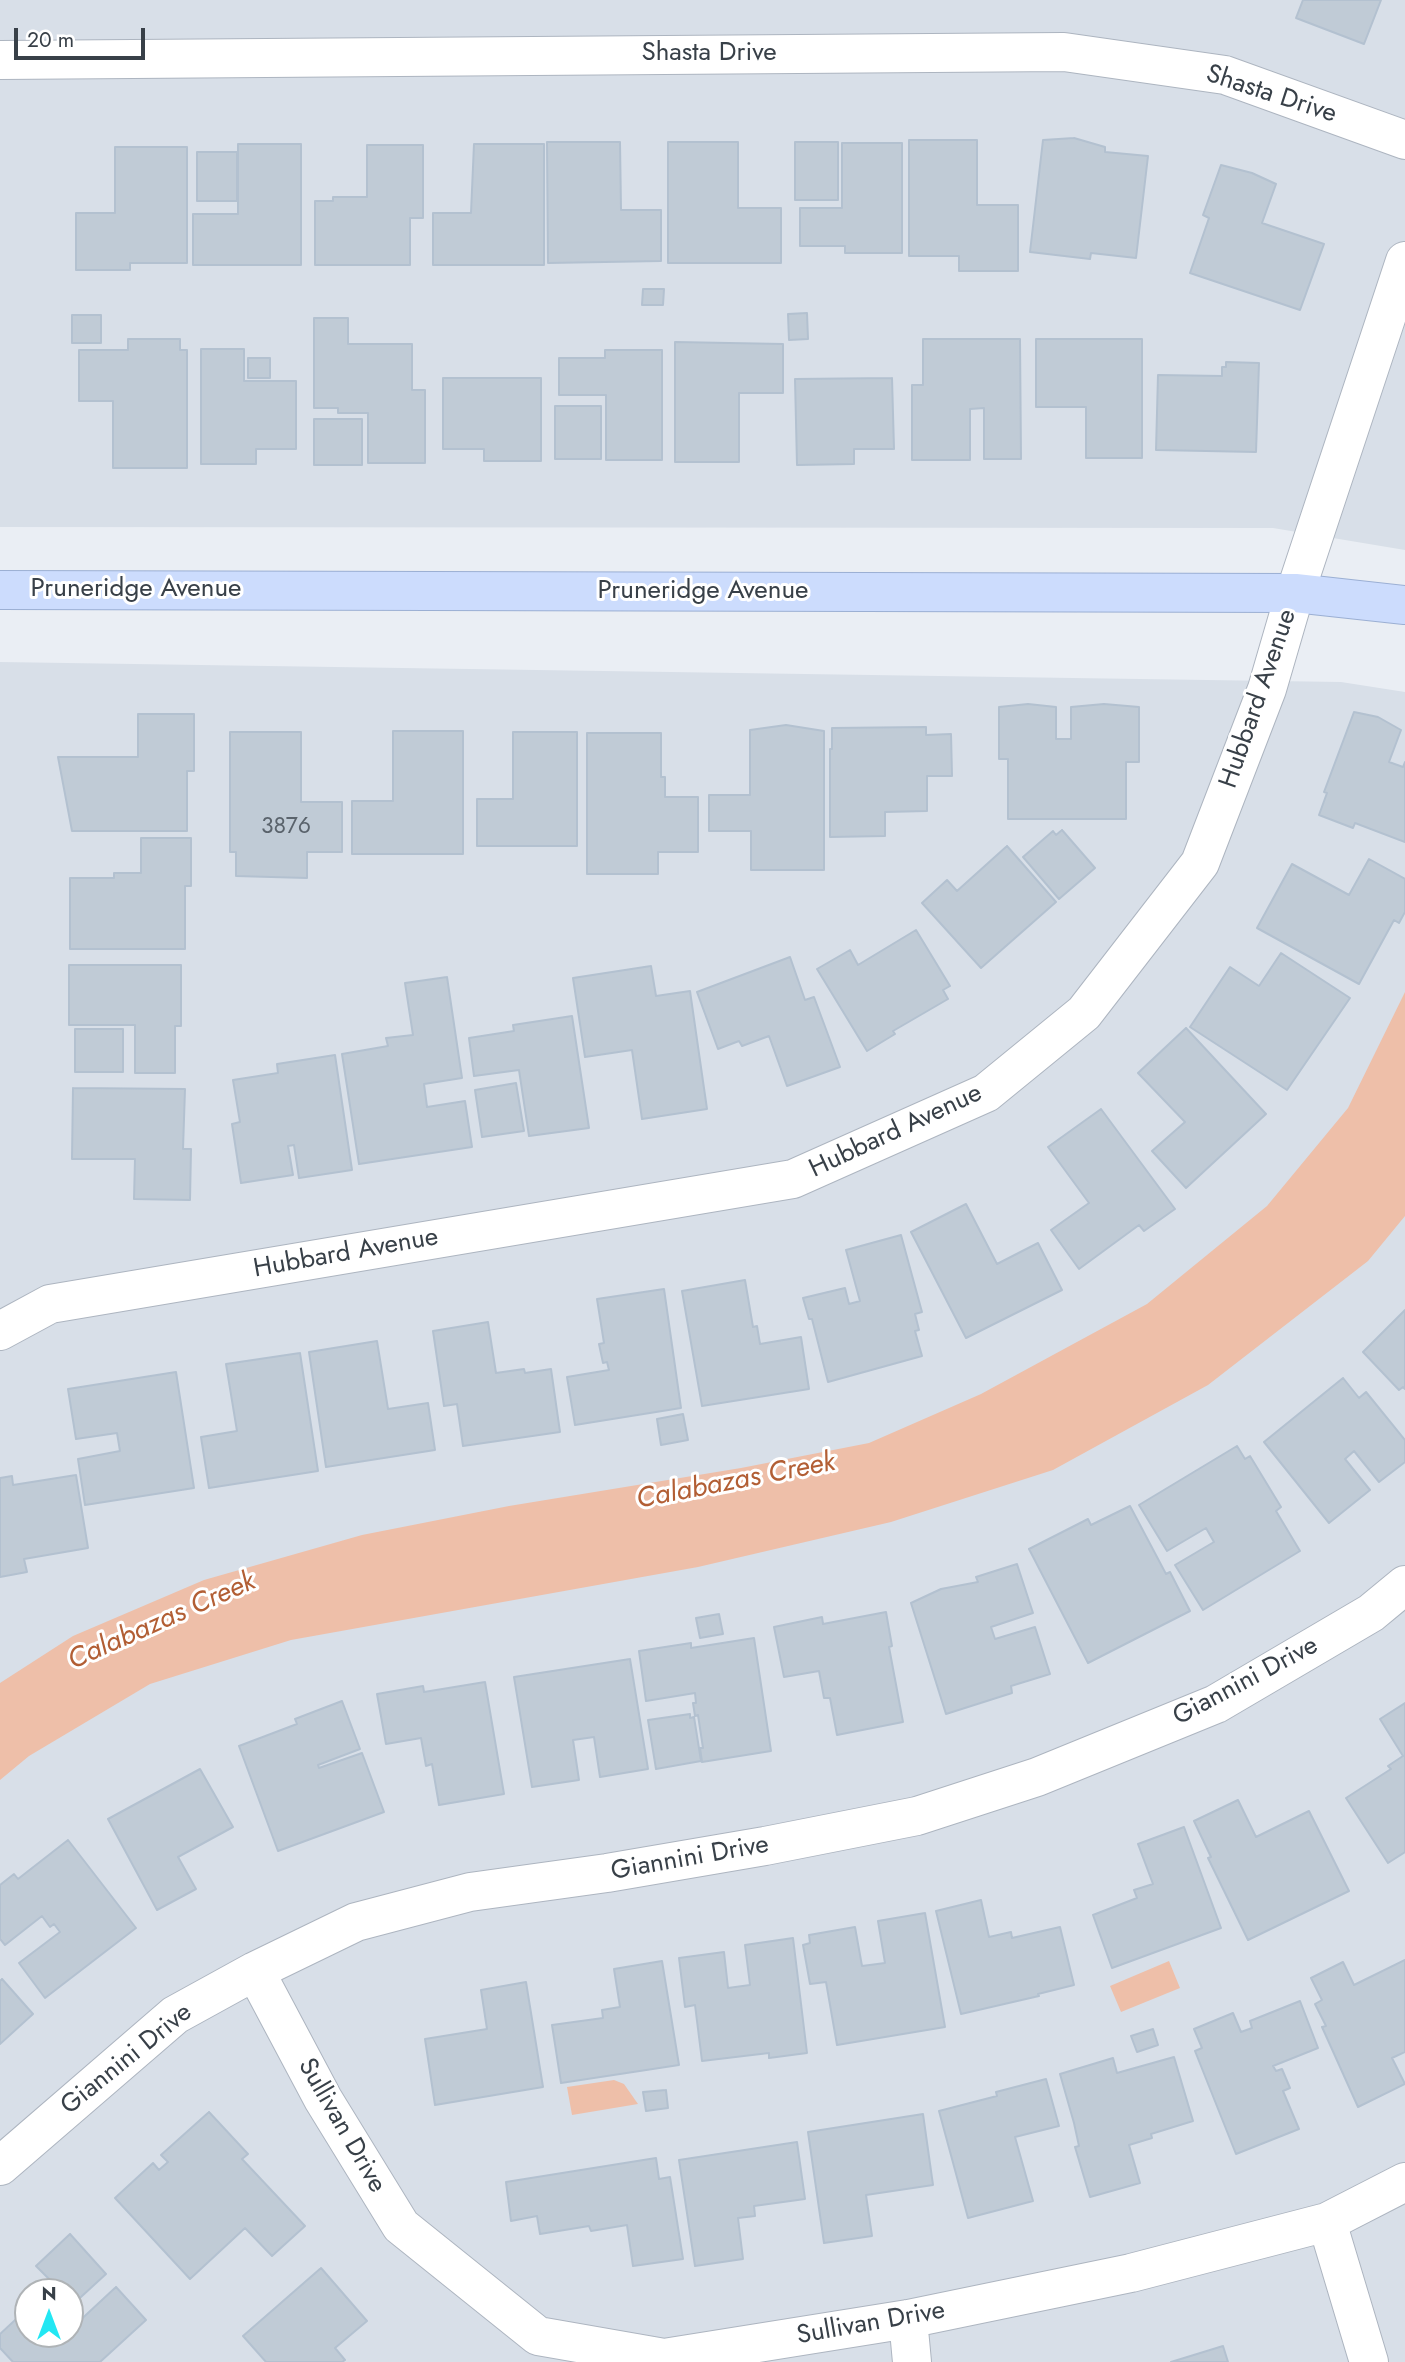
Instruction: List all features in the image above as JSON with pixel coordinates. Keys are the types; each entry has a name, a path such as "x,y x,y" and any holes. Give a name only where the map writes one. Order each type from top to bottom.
{"main road":[{"name":"Pruneridge Avenue","path":"0,590 1295,593 1405,605"}],"street":[{"name":"Shasta Drive","path":"0,60 1064,52 1225,75 1405,140"},
{"name":"Hubbard Avenue","path":"0,1331 50,1304 793,1179 986,1093 1084,1013 1200,863 1267,688 1295,593 1405,261"},
{"name":"Giannini Drive","path":"0,2166 175,2015 255,1971 356,1922 470,1892 673,1862 918,1816 1037,1777 1216,1704 1371,1613 1405,1584"},
{"name":"Sullivan Drive","path":"255,1971 323,2099 401,2227 530,2349 664,2358 908,2319 1132,2273 1327,2222 1405,2182"},
{"path":"1327,2222 1369,2362"},
{"path":"908,2319 912,2362"}],"shaded area":[{"path":"0,0 1405,0 1405,550 1273,528 0,527"},
{"path":"0,662 1341,682 1405,692 1405,2362 0,2362"}],"water":[{"name":"Calabazas Creek","path":"1405,992 1405,1216 1368,1261 1208,1385 1053,1470 891,1522 698,1567 291,1640 150,1684 29,1756 0,1780 0,1683 73,1636 204,1580 362,1535 509,1506 741,1468 869,1443 981,1394 1147,1304 1267,1206 1348,1108"},
{"path":"1169,1961 1180,1988 1121,2012 1110,1986"},
{"path":"614,2080 624,2084 638,2104 572,2115 567,2087"}],"building":[{"path":"1303,0 1381,0 1364,44 1296,18"},
{"path":"1074,138 1105,147 1105,152 1148,156 1136,258 1091,253 1090,259 1030,252 1043,140"},
{"path":"909,140 977,140 977,205 1018,205 1018,271 959,271 959,256 909,256"},
{"path":"547,142 620,142 621,210 661,210 661,261 548,263"},
{"path":"668,142 738,142 738,208 781,208 781,263 668,263"},
{"path":"795,142 838,142 838,200 795,200"},
{"path":"842,143 902,143 902,253 845,253 845,246 800,246 800,208 842,208"},
{"path":"238,144 301,144 301,265 193,265 193,214 238,214"},
{"path":"474,144 544,144 544,265 433,265 433,213 471,213"},
{"path":"367,145 423,145 423,218 410,218 410,265 315,265 315,201 333,201 333,197 367,197"},
{"path":"115,147 187,147 187,263 130,263 130,270 76,270 76,213 115,213"},
{"path":"197,152 237,152 237,201 197,201"},
{"path":"1221,165 1252,173 1276,184 1262,223 1324,244 1300,310 1190,273 1209,218 1203,215"},
{"path":"643,289 664,289 663,305 642,305"},
{"path":"807,313 808,339 789,340 788,314"},
{"path":"72,315 101,315 101,343 72,343"},
{"path":"314,318 348,318 348,344 412,344 412,390 425,390 425,463 368,463 368,413 338,413 338,408 314,408"},
{"path":"128,339 180,339 180,350 187,350 187,468 113,468 113,401 79,401 79,350 128,350"},
{"path":"923,339 1020,339 1021,459 984,459 984,408 970,409 970,460 912,460 912,385 923,385"},
{"path":"1036,339 1142,339 1142,458 1086,458 1086,407 1036,407"},
{"path":"675,342 783,344 783,393 739,393 739,462 675,462"},
{"path":"201,349 244,349 244,381 296,381 296,449 256,449 256,464 201,464"},
{"path":"605,350 662,350 662,460 606,460 606,395 559,395 559,358 605,358"},
{"path":"248,358 270,358 270,378 248,378"},
{"path":"1226,362 1259,363 1256,452 1156,450 1158,375 1222,376 1222,367 1226,367"},
{"path":"443,378 541,378 541,461 484,461 484,449 443,449"},
{"path":"892,378 894,449 854,449 854,464 797,465 795,379"},
{"path":"555,406 601,406 601,459 555,459"},
{"path":"314,419 362,419 362,465 314,465"},
{"path":"1028,704 1056,707 1056,739 1071,739 1071,707 1104,704 1139,707 1139,762 1126,762 1126,819 1008,819 1008,759 999,759 999,707"},
{"path":"1354,712 1378,717 1401,730 1389,762 1403,767 1405,762 1405,842 1355,823 1353,828 1319,815 1327,793 1324,792"},
{"path":"138,714 194,714 194,771 187,771 187,831 72,831 58,757 138,757"},
{"path":"786,725 824,731 824,870 751,870 751,831 709,831 709,795 750,795 750,730"},
{"path":"926,727 926,735 951,734 952,776 927,776 927,811 885,812 885,836 830,837 832,728"},
{"path":"393,731 463,731 463,854 352,854 352,801 393,801"},
{"path":"230,732 301,732 301,802 342,802 342,852 307,852 307,878 236,876 236,852 230,852"},
{"path":"513,732 577,732 577,846 477,846 477,799 513,799"},
{"path":"587,733 661,733 661,777 665,777 665,797 698,797 698,852 658,852 658,874 587,874"},
{"path":"1062,830 1095,868 1059,899 1023,857 1053,831 1056,835"},
{"path":"141,838 191,838 191,886 185,886 185,949 70,949 70,878 114,878 114,873 141,873"},
{"path":"1007,846 1056,902 981,968 922,903 947,880 957,891"},
{"path":"1369,859 1405,879 1405,912 1399,923 1394,920 1359,984 1257,928 1292,864 1349,895"},
{"path":"916,930 950,986 943,990 948,999 893,1031 895,1034 867,1051 817,969 850,950 858,965"},
{"path":"1281,953 1350,998 1287,1090 1190,1027 1230,967 1259,986"},
{"path":"790,957 805,1000 814,997 840,1067 787,1086 769,1036 742,1046 739,1041 718,1049 697,992"},
{"path":"69,965 181,965 181,1026 175,1026 175,1073 135,1073 135,1025 69,1025"},
{"path":"651,966 656,996 690,991 707,1109 642,1119 632,1050 585,1057 573,978"},
{"path":"447,977 462,1078 424,1084 427,1107 465,1101 472,1147 359,1164 342,1054 388,1046 386,1038 413,1035 405,983"},
{"path":"572,1016 589,1128 529,1136 519,1070 474,1076 469,1038 514,1031 513,1025"},
{"path":"1186,1028 1266,1114 1186,1188 1152,1151 1185,1122 1138,1073"},
{"path":"75,1029 123,1029 123,1072 75,1072"},
{"path":"335,1055 352,1170 299,1178 294,1145 288,1146 293,1175 241,1183 232,1124 240,1122 233,1080 278,1073 277,1064"},
{"path":"516,1083 524,1131 482,1137 475,1090"},
{"path":"73,1088 185,1089 183,1149 191,1149 190,1200 134,1199 135,1159 72,1159"},
{"path":"1101,1109 1175,1209 1144,1231 1139,1225 1079,1269 1051,1230 1089,1203 1048,1147"},
{"path":"966,1204 997,1264 1038,1243 1062,1290 966,1338 911,1232"},
{"path":"901,1235 922,1312 915,1314 919,1330 915,1331 922,1356 828,1382 812,1319 809,1319 803,1298 845,1288 849,1304 860,1301 846,1250"},
{"path":"745,1280 753,1327 757,1326 760,1344 801,1337 809,1389 702,1406 682,1291"},
{"path":"664,1289 681,1408 575,1425 567,1377 609,1370 607,1362 603,1363 599,1344 604,1343 597,1299"},
{"path":"1405,1310 1405,1389 1403,1387 1399,1390 1363,1352"},
{"path":"488,1322 496,1373 524,1369 525,1373 551,1369 560,1432 463,1446 457,1404 444,1406 433,1331"},
{"path":"377,1341 388,1409 428,1403 435,1450 326,1467 309,1352"},
{"path":"300,1353 318,1471 209,1488 201,1437 237,1431 226,1364"},
{"path":"176,1372 194,1488 85,1505 78,1459 120,1451 117,1433 76,1439 68,1389"},
{"path":"1343,1378 1359,1398 1366,1392 1405,1440 1405,1462 1379,1482 1354,1451 1345,1459 1370,1490 1329,1523 1264,1442"},
{"path":"683,1414 688,1440 661,1445 657,1419"},
{"path":"1237,1446 1245,1459 1250,1456 1281,1507 1276,1511 1300,1551 1203,1610 1175,1565 1214,1542 1206,1528 1167,1551 1139,1505"},
{"path":"76,1475 88,1548 24,1559 27,1572 0,1577 0,1478 12,1476 13,1485"},
{"path":"1130,1506 1166,1574 1170,1572 1190,1611 1088,1663 1029,1549 1088,1519 1091,1525"},
{"path":"1017,1564 1033,1613 991,1627 995,1639 1035,1627 1050,1674 1011,1686 1012,1693 946,1714 911,1603 941,1589 978,1582 976,1577"},
{"path":"886,1612 892,1646 889,1647 903,1722 837,1735 830,1698 824,1698 819,1671 784,1677 774,1627 822,1617 823,1624"},
{"path":"719,1614 723,1634 700,1638 696,1618"},
{"path":"754,1638 771,1751 702,1762 700,1748 703,1748 698,1715 695,1716 693,1703 696,1703 695,1693 646,1701 639,1651 691,1643 691,1648"},
{"path":"630,1659 648,1769 600,1777 594,1737 573,1740 579,1780 532,1787 514,1677"},
{"path":"485,1682 504,1794 439,1805 432,1764 426,1766 421,1738 386,1744 377,1694 423,1686 424,1692"},
{"path":"342,1701 360,1749 318,1765 319,1768 362,1753 384,1812 278,1851 239,1746 297,1724 295,1719"},
{"path":"1405,1703 1405,1852 1388,1863 1346,1798 1391,1769 1388,1766 1403,1756 1380,1719"},
{"path":"690,1714 690,1718 694,1717 701,1761 656,1769 648,1720"},
{"path":"200,1769 233,1827 178,1857 196,1889 157,1910 108,1819"},
{"path":"1238,1800 1256,1837 1309,1811 1349,1891 1248,1940 1208,1858 1211,1857 1194,1821"},
{"path":"1184,1827 1221,1928 1112,1968 1093,1915 1137,1898 1134,1890 1153,1884 1138,1844"},
{"path":"68,1840 136,1928 45,1998 19,1963 60,1932 54,1924 50,1927 42,1916 5,1945 0,1939 0,1885 14,1874 18,1879"},
{"path":"981,1900 989,1937 1011,1932 1012,1938 1060,1927 1074,1985 961,2014 936,1911"},
{"path":"925,1913 945,2027 837,2045 826,1982 810,1984 803,1945 810,1943 809,1935 855,1927 862,1966 885,1963 878,1921"},
{"path":"793,1938 807,2053 769,2058 769,2053 702,2061 695,2005 685,2007 679,1958 724,1952 728,1988 750,1985 745,1945"},
{"path":"1405,1960 1405,2052 1392,2058 1405,2084 1358,2107 1322,2027 1326,2026 1315,2004 1322,2000 1311,1978 1343,1962 1354,1985"},
{"path":"662,1961 679,2065 561,2083 552,2025 603,2018 602,2010 620,2007 614,1969"},
{"path":"2,1979 33,2014 0,2044 0,1981"},
{"path":"526,1982 543,2087 435,2105 425,2039 487,2029 481,1990"},
{"path":"1300,2001 1318,2048 1273,2066 1276,2071 1282,2069 1290,2088 1283,2091 1299,2129 1236,2154 1195,2051 1202,2048 1194,2029 1233,2013 1241,2032 1252,2028 1250,2021"},
{"path":"1153,2029 1158,2045 1137,2052 1131,2036"},
{"path":"1174,2057 1193,2121 1151,2134 1152,2138 1129,2145 1140,2183 1090,2197 1075,2147 1079,2146 1060,2074 1113,2058 1117,2073"},
{"path":"1046,2079 1059,2126 1015,2137 1033,2201 968,2218 939,2111 997,2096 996,2092"},
{"path":"666,2090 668,2108 646,2111 643,2092"},
{"path":"209,2112 248,2154 242,2159 305,2226 272,2256 245,2228 190,2279 115,2198 153,2163 159,2170 168,2162 161,2155"},
{"path":"923,2114 933,2185 866,2195 872,2236 824,2243 808,2132"},
{"path":"797,2142 805,2199 754,2206 755,2216 738,2218 743,2259 695,2266 679,2160"},
{"path":"656,2158 659,2179 670,2177 683,2259 633,2266 627,2225 591,2231 589,2226 540,2234 537,2216 511,2221 506,2182"},
{"path":"70,2234 106,2274 84,2294 84,2278 48,2278 36,2266"},
{"path":"321,2268 367,2321 335,2348 345,2360 266,2362 243,2336"},
{"path":"116,2287 146,2320 100,2362 13,2362 0,2348 0,2334 14,2321 14,2348 84,2348 84,2317"},
{"path":"1223,2346 1228,2362 1171,2362"}]}
